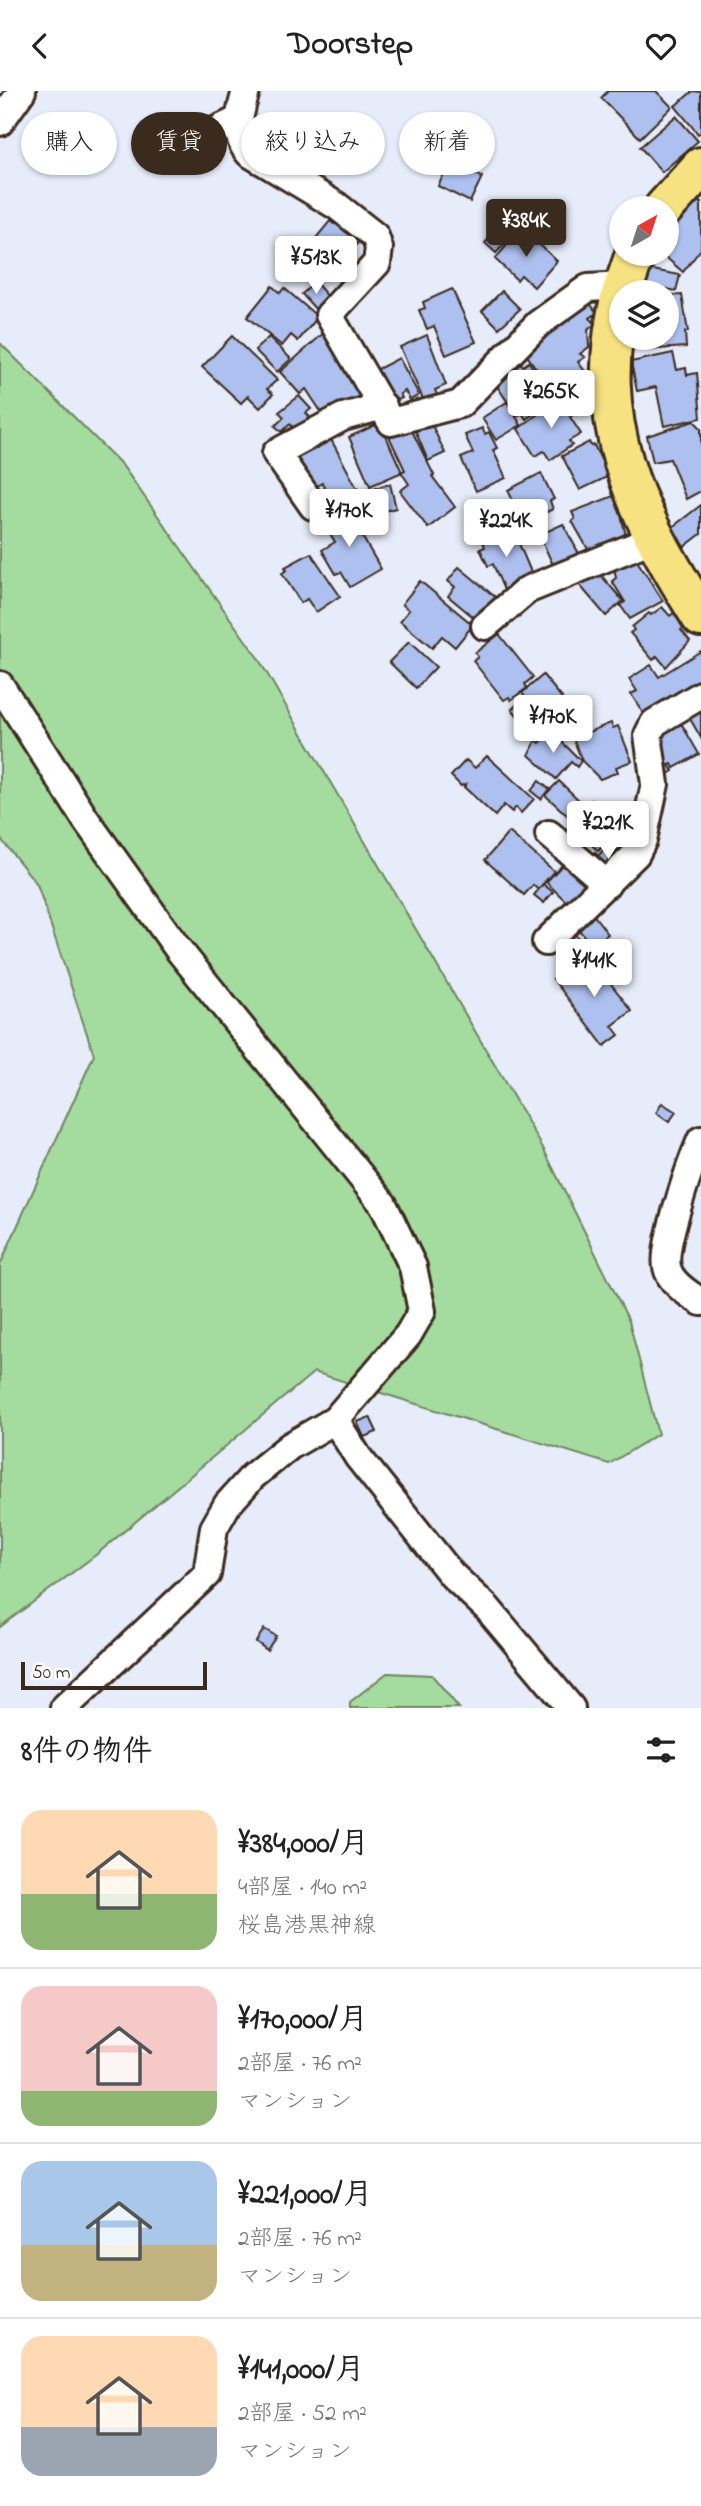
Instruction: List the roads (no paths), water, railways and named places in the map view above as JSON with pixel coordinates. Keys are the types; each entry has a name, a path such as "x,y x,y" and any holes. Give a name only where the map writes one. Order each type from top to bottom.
{"main road":[{"path":"675,196 701,167"},
{"path":"611,350 612,423 624,470 655,538 701,617"}],"street":[{"path":"0,122 22,91"},
{"path":"246,91 238,120 241,144 249,153 337,206 374,236 379,248 377,263 328,315 391,422 460,404 548,316 588,288 609,285"},
{"path":"227,125 238,120"},
{"path":"313,506 276,453 343,417 383,406"},
{"path":"485,625 527,590 655,538"},
{"path":"0,685 86,820 178,949 383,1204 413,1267 422,1298 422,1311 417,1321 335,1420 290,1445 253,1476 227,1505 214,1528 207,1574 64,1708"},
{"path":"546,942 630,862 643,840 655,784 648,735 654,723 701,695"},
{"path":"549,834 607,884"},
{"path":"701,1139 683,1187 667,1268 673,1281 701,1302"},
{"path":"335,1420 358,1457 452,1575 488,1609 571,1708"}]}
